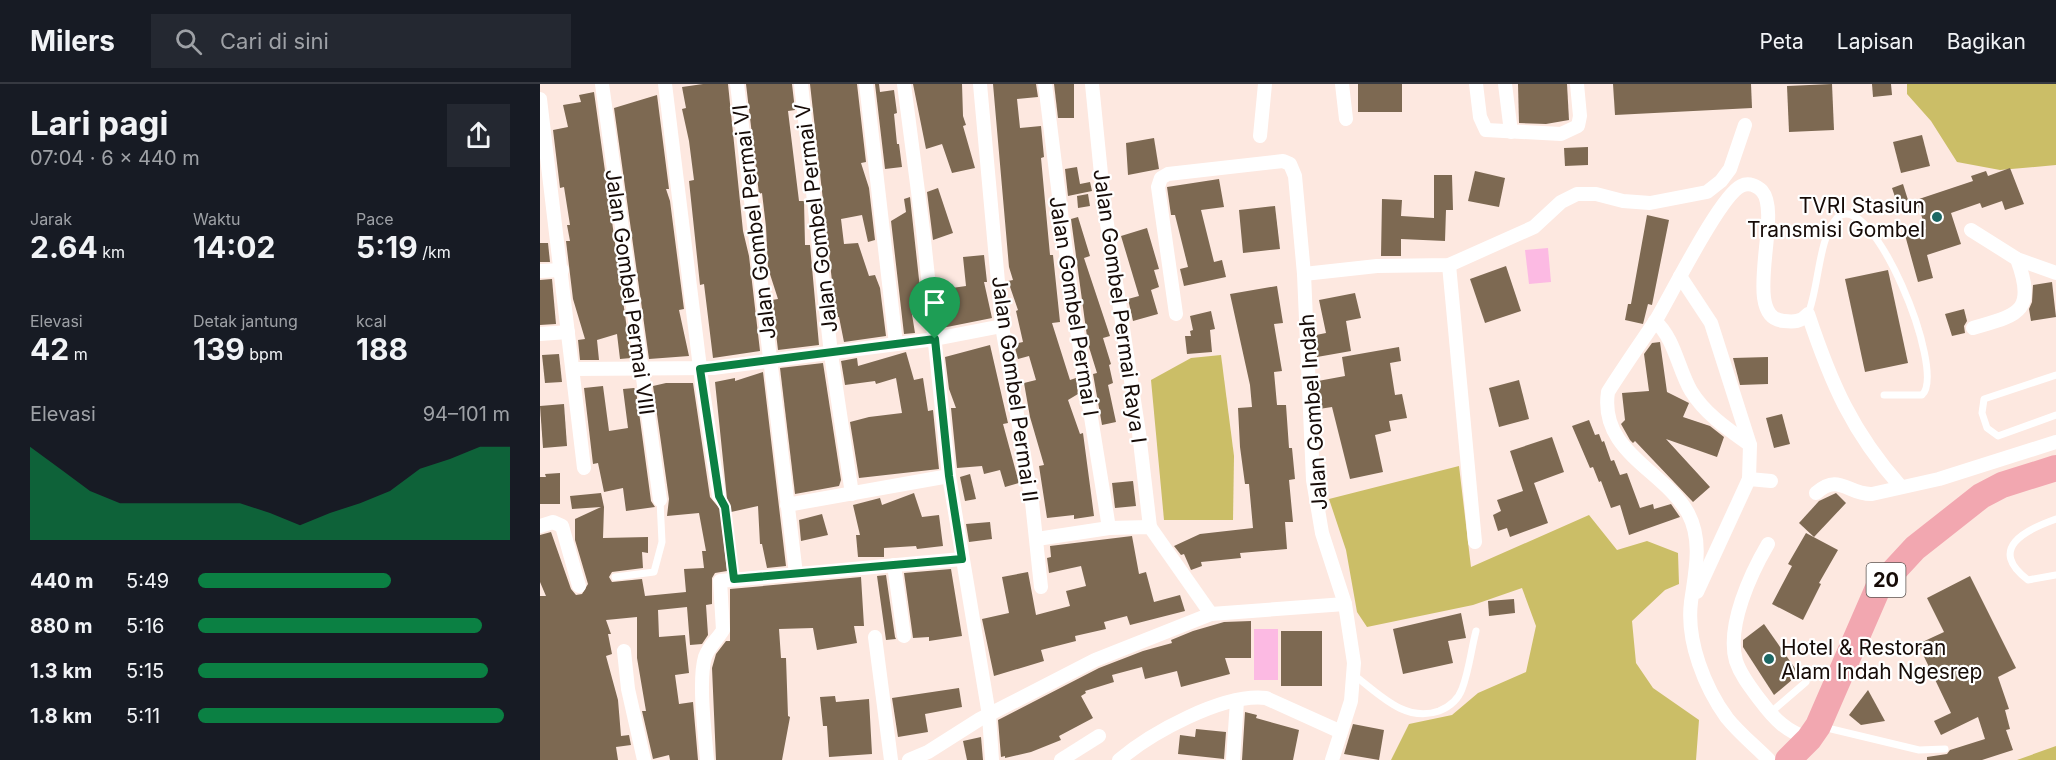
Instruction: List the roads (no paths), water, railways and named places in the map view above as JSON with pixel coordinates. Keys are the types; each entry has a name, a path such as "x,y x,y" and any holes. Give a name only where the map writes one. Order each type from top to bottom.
{"highway":[{"name":"20","path":"1788,760 1813,733 1878,588 1915,548 1982,496 2002,485 2056,468"}],"street":[{"name":"Jalan Gombel Permai VIII","path":"602,84 660,500"},
{"path":"665,84 700,369 719,496"},
{"name":"Jalan Gombel Permai VI","path":"737,84 796,574"},
{"name":"Jalan Gombel Permai V","path":"801,84 831,354 852,494"},
{"path":"866,84 896,344"},
{"path":"904,84 949,476 989,715 992,760"},
{"name":"Jalan Gombel Permai II","path":"980,84 1002,326 1037,539 1041,587"},
{"name":"Jalan Gombel Permai I","path":"1045,84 1072,300 1109,528"},
{"name":"Jalan Gombel Permai Raya I","path":"1092,84 1103,193 1141,444 1150,527"},
{"path":"1260,136 1265,84"},
{"path":"1342,84 1346,119"},
{"path":"1476,84 1482,126 1486,129 1561,134 1578,126 1580,116 1578,84"},
{"path":"1505,84 1510,132"},
{"path":"540,99 584,468"},
{"path":"1304,274 1377,266 1449,265 1533,227 1561,202 1577,194 1596,194 1623,201 1650,203 1707,192 1721,181 1730,169 1745,125"},
{"name":"Jalan Gombel Indah","path":"1176,314 1158,187 1161,178 1168,174 1283,161 1290,164 1295,176 1304,274 1313,480 1323,533 1345,604 1354,675 1351,701 1339,731 1332,760"},
{"path":"1769,760 1729,720 1708,686 1694,645 1691,604 1697,561 1696,542 1690,519 1680,503 1623,446 1607,413 1608,392 1655,321 1730,196 1740,186 1749,184 1759,188 1765,195 1768,236 1762,288 1765,305 1771,315 1779,321 1794,322 1808,314 1829,375 1851,419 1873,456 1900,487"},
{"path":"1971,230 2017,259 2056,273"},
{"path":"1973,328 2014,316 2021,306 2024,283 2017,259"},
{"path":"1449,265 1475,542"},
{"path":"540,271 562,270"},
{"path":"1680,276 1711,323 1750,445 1749,479 1691,604"},
{"path":"1655,321 1666,333 1693,394 1723,426 1750,445"},
{"path":"573,369 700,369 831,354 935,339 1002,326"},
{"path":"540,334 568,332"},
{"path":"1816,493 1832,484 1866,495 1939,479 2056,442"},
{"path":"787,505 949,476"},
{"path":"1749,479 1771,481"},
{"path":"540,526 553,522 562,526 579,586"},
{"path":"1037,539 1109,528 1150,527 1211,614"},
{"path":"1768,544 1753,569 1736,623 1736,659 1741,674 1785,730 1813,733"},
{"path":"708,760 704,718 704,659 714,640 723,630 719,582 962,559"},
{"path":"894,565 904,636"},
{"path":"909,760 928,752 989,715 1095,660 1211,614 1345,604"},
{"path":"875,637 891,760"},
{"path":"624,651 628,689 644,760"},
{"path":"1119,760 1161,730 1201,712 1256,697 1266,698 1339,731"},
{"path":"1233,760 1237,701"},
{"path":"1061,760 1099,736"}],"lane":[{"path":"1808,314 1827,237 1837,218 1845,214 1854,214 1863,222 1898,274 1925,360 1928,384 1923,395 1884,395"},
{"path":"2056,375 1984,399 1983,413 1987,428 1998,436 2056,415"},
{"path":"719,496 725,507 734,579"},
{"path":"615,577 654,572 662,542 660,500"},
{"path":"2056,519 2036,526 2014,539 2010,549 2011,559 2021,575 2028,580 2056,575"},
{"path":"1354,675 1394,706 1413,713 1433,713 1446,708 1462,690 1476,631"},
{"path":"1770,713 1806,682"},
{"path":"1813,733 1841,734 1905,748 1945,749"}],"place":[{"name":"TVRI Stasiun Transmisi Gombel","path":"1937,217"},
{"name":"Hotel & Restoran Alam Indah Ngesrep","path":"1769,659"}]}
